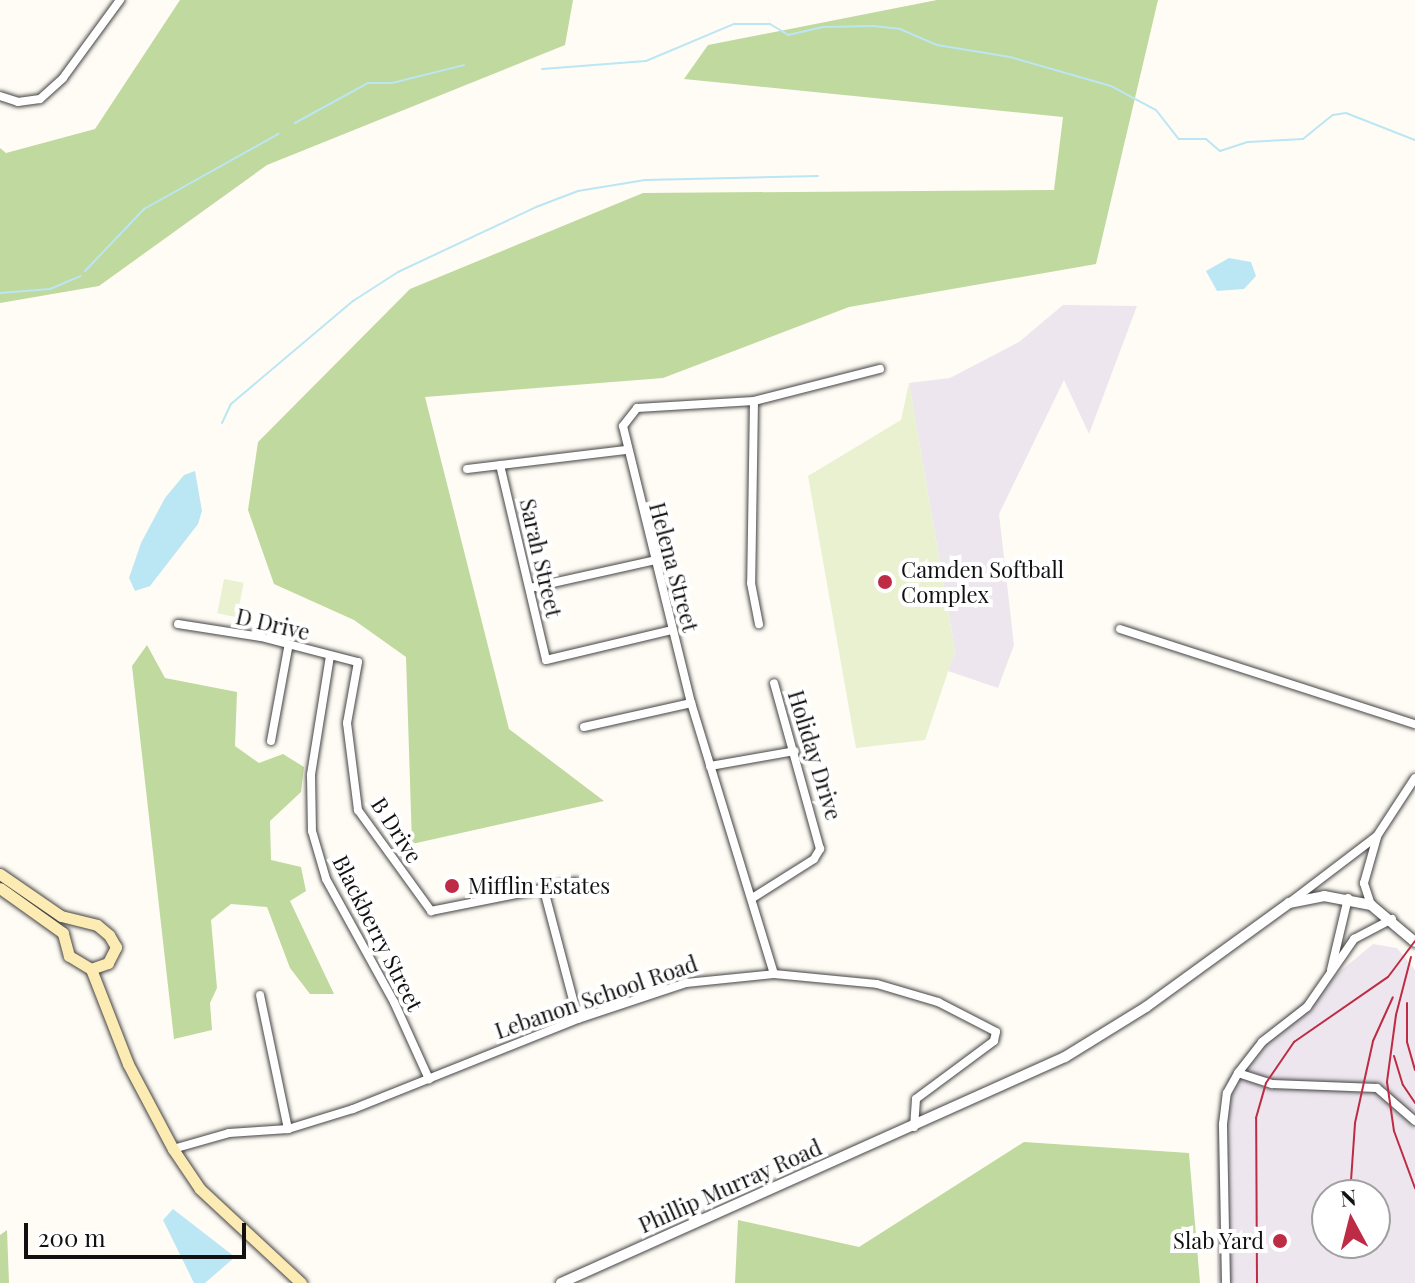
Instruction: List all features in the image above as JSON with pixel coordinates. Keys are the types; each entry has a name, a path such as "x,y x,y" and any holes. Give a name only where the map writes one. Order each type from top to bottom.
{"main road":[{"path":"0,874 61,916 97,925 109,935 116,947 108,963 91,969"},
{"path":"0,888 63,933 69,956 91,969 128,1064 173,1149 200,1189 301,1283"}],"street":[{"path":"0,96 18,102 40,99 63,78 120,0"},
{"name":"Helena Street","path":"774,974 754,897 742,881 691,703 652,561 623,426 637,408 754,401 880,369"},
{"path":"754,401 751,583 759,624"},
{"path":"467,469 626,450"},
{"name":"Sarah Street","path":"500,465 546,660 672,630"},
{"path":"530,588 652,561"},
{"name":"D Drive","path":"178,624 261,637 288,648 358,662"},
{"path":"1120,629 1415,724"},
{"path":"271,741 288,648"},
{"name":"Blackberry Street","path":"330,656 311,775 312,831 326,879 394,1002 429,1079"},
{"name":"B Drive","path":"358,662 347,723 358,810 431,911 576,882"},
{"name":"Holiday Drive","path":"754,897 814,859 820,849 774,683"},
{"path":"584,727 691,703"},
{"path":"710,766 795,751"},
{"path":"1371,905 1364,883 1377,836 1415,778"},
{"path":"914,1127 1107,1034 1377,836"},
{"path":"544,890 578,1019"},
{"path":"1289,903 1324,896 1348,898 1371,905 1392,919 1415,942"},
{"path":"1329,979 1348,898"},
{"path":"1226,1283 1223,1124 1227,1093 1262,1042 1307,1007 1364,929 1392,919"},
{"name":"Lebanon School Road","path":"173,1149 229,1133 288,1129 429,1079 578,1019 686,983 774,974 877,984 938,1002 996,1032 994,1041 916,1099 914,1127"},
{"path":"260,995 288,1129"},
{"path":"1238,1073 1272,1084 1377,1088 1415,1121"},
{"name":"Phillip Murray Road","path":"561,1283 914,1127"}],"shaded area":[{"path":"1063,305 1137,306 1089,434 1064,380 999,514 1014,645 998,688 948,671 955,651 909,383 950,378 1019,342"},
{"path":"1373,944 1397,948 1415,970 1415,1283 1217,1283 1217,1123 1227,1080 1254,1043"}],"green space":[{"path":"180,0 573,0 565,45 267,165 99,286 0,303 0,148 6,153 95,129"},
{"path":"937,0 1158,0 1096,264 849,307 663,378 425,397 509,729 604,801 412,844 406,657 354,620 274,584 248,510 258,442 410,289 643,193 1054,190 1063,117 684,79 708,45"},
{"name":"Camden Softball Complex","path":"909,383 955,651 925,740 856,748 808,476 901,420"},
{"path":"224,579 244,583 237,617 217,613"},
{"path":"147,645 165,678 237,692 235,746 259,763 283,754 304,767 301,792 270,821 271,860 301,867 306,891 290,901 334,994 310,994 290,968 267,907 231,904 211,920 217,988 210,1003 212,1030 174,1039 132,666"},
{"path":"1024,1142 1189,1153 1200,1283 735,1283 738,1220 859,1247"},
{"path":"7,1230 9,1283 0,1283 0,1235"}],"water":[{"path":"1229,258 1251,262 1256,276 1244,289 1217,291 1206,271"},
{"path":"195,471 202,511 198,524 150,586 135,591 129,578 141,543 165,498 184,475"},
{"path":"173,1209 235,1257 205,1283 194,1283 163,1220"}],"waterway":[{"path":"542,69 646,61 734,24 770,24 788,35 823,27 873,26 900,29 937,45 1010,57 1111,86 1156,110 1179,139 1206,139 1220,151 1248,142 1303,139 1333,115 1346,113 1415,140"},
{"path":"295,123 368,83 392,83 464,65"},
{"path":"85,271 144,209 278,134"},
{"path":"222,423 231,404 353,301 398,272 536,207 578,191 645,180 818,176"},
{"path":"0,293 50,289 80,276"}],"railway":[{"path":"1257,1283 1256,1118 1266,1083 1294,1042 1388,977 1415,941"},
{"path":"1411,957 1396,1015 1387,1082 1394,1131 1415,1188"},
{"path":"1351,1179 1355,1123 1373,1041 1393,997"},
{"path":"1407,1003 1407,1042 1415,1070"},
{"path":"1394,1056 1403,1085 1415,1103"}],"place":[{"name":"Camden Softball Complex","path":"885,582"},
{"name":"Mifflin Estates","path":"452,886"},
{"name":"Slab Yard","path":"1280,1241"}]}
